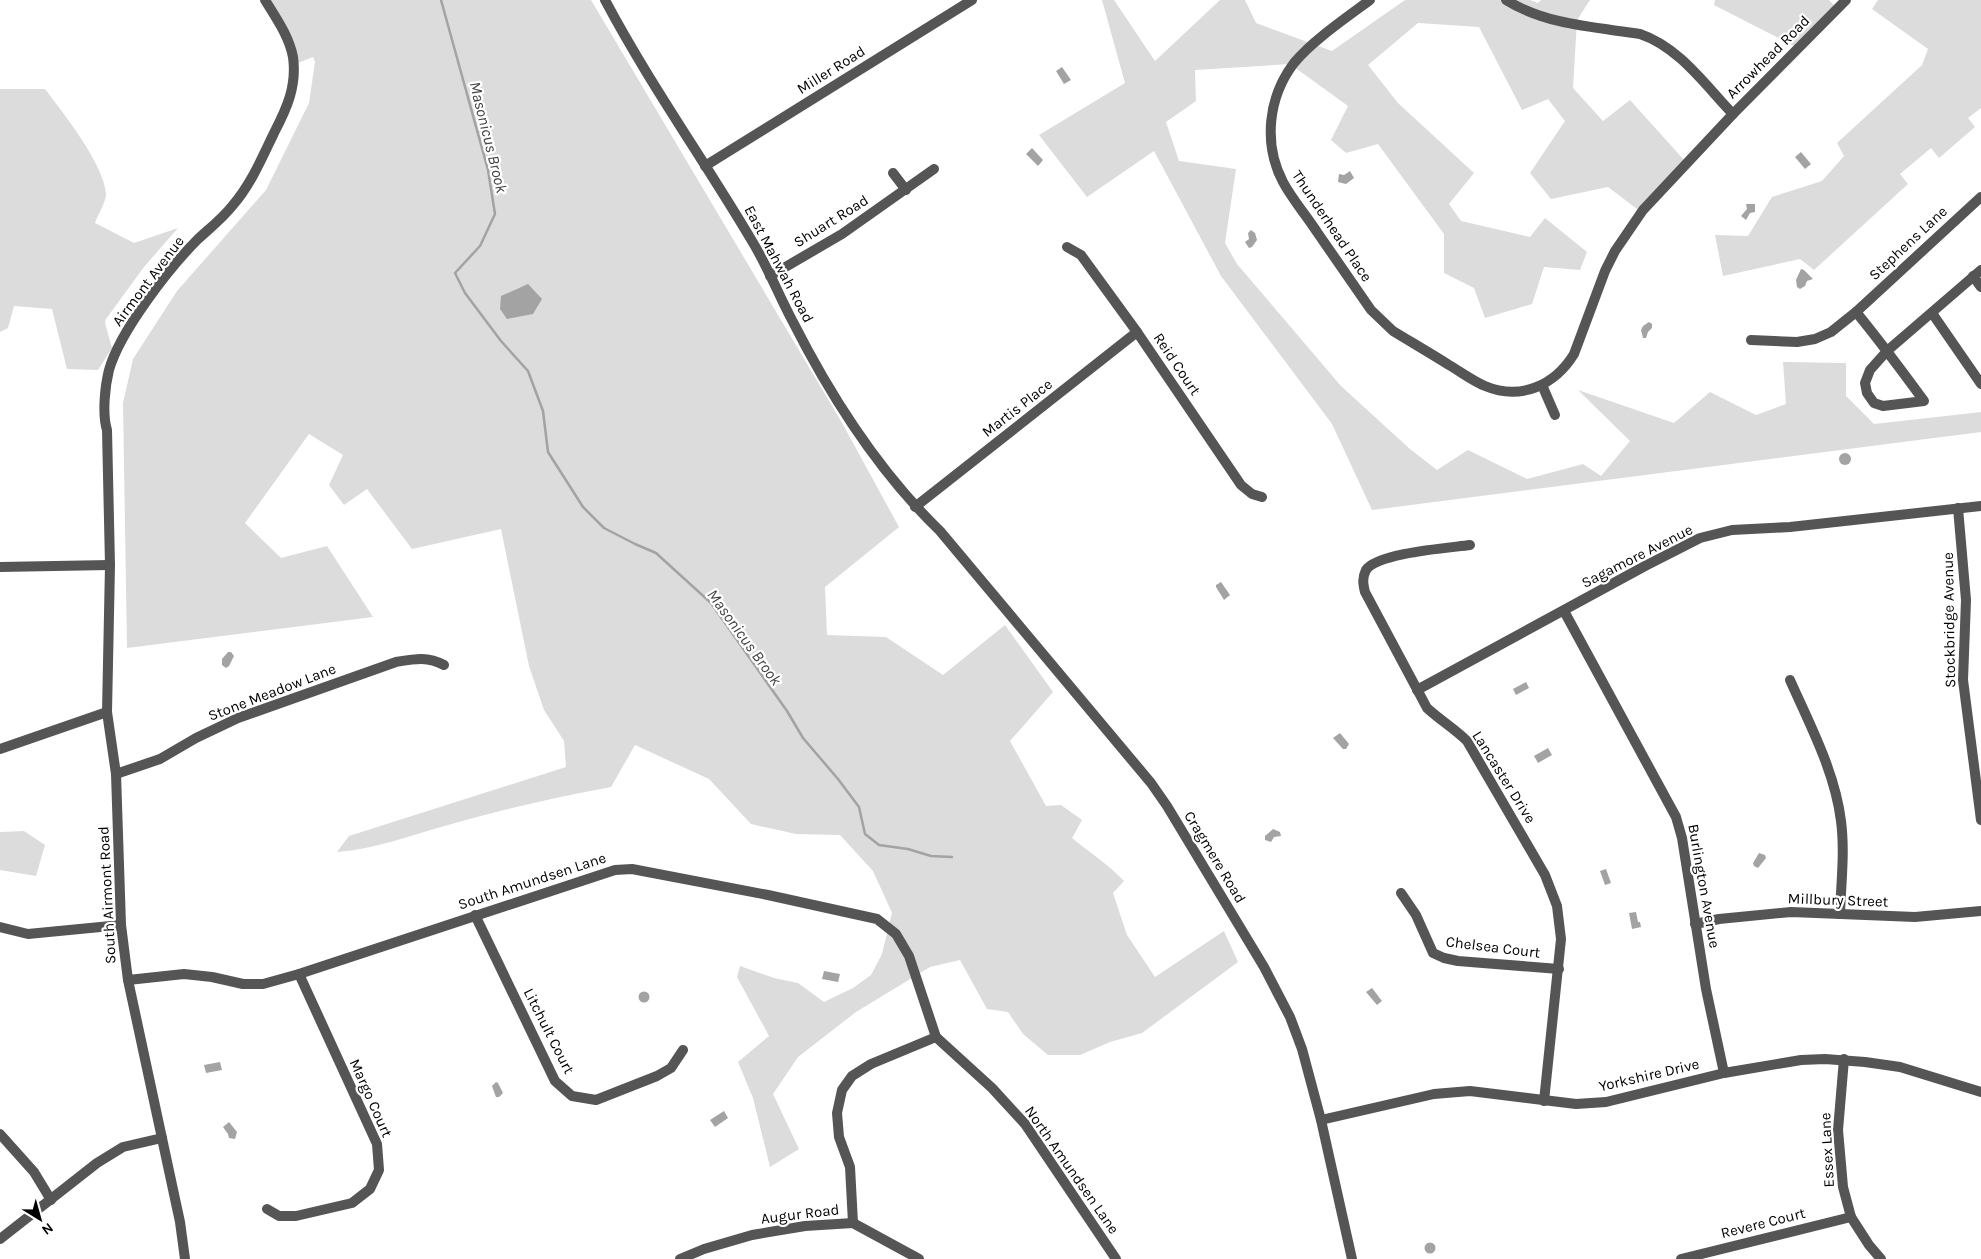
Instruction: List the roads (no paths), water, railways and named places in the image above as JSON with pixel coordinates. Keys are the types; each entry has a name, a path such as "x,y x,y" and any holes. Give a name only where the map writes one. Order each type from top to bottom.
{"street":[{"name":"Airmont Avenue","path":"110,643 107,430 104,410 109,370 134,320 168,274 198,239 218,221 242,194 252,178 288,104 293,87 293,56 283,28 265,0"},
{"name":"Miller Road","path":"705,166 972,0"},
{"name":"Thunderhead Place","path":"1370,0 1305,52 1290,69 1279,89 1271,118 1271,135 1276,165 1283,181 1371,310 1393,331 1483,386 1494,390 1519,392 1542,385 1560,374 1574,354 1605,271 1629,228 1658,193 1733,114"},
{"path":"1506,0 1520,9 1547,19 1640,34 1651,38 1675,53 1733,114"},
{"name":"Arrowhead Road","path":"1733,114 1846,0"},
{"name":"East Mahwah Road","path":"606,1 635,54 754,243 793,323 843,412 864,443 915,508 940,531"},
{"name":"Shuart Road","path":"770,276 842,234 934,169"},
{"path":"893,173 906,190"},
{"name":"Stephens Lane","path":"1751,340 1797,342 1815,339 1831,332 1856,312 1981,197"},
{"name":"Reid Court","path":"1067,247 1081,255 1137,332 1241,485 1252,494 1262,497"},
{"path":"1856,312 1887,351 1924,401 1883,406 1874,403 1866,393 1865,383 1870,370 1887,351 1977,273 1981,287"},
{"path":"1932,313 1981,384"},
{"name":"Martis Place","path":"915,508 1137,332"},
{"path":"1542,385 1555,415"},
{"name":"Sagamore Avenue","path":"1417,690 1700,538 1732,530 1790,527 1981,506"},
{"name":"Stockbridge Avenue","path":"1958,508 1966,600 1963,680 1979,773 1981,820"},
{"name":"Cragmere Road","path":"940,531 1151,783 1167,806 1264,967 1290,1017 1302,1049 1321,1120 1352,1259"},
{"name":"Lancaster Drive","path":"1470,545 1376,561 1367,569 1362,580 1365,592 1427,708 1438,719 1455,729 1467,741 1545,874 1557,906 1561,939 1559,970 1544,1101"},
{"path":"0,567 110,565"},
{"name":"Burlington Avenue","path":"1564,611 1676,817 1682,838 1706,989 1724,1073"},
{"name":"South Airmont Road","path":"110,643 107,712 116,774 121,925 128,980 180,1222 185,1259"},
{"name":"Stone Meadow Lane","path":"116,774 160,759 196,738 238,718 396,662 416,658 433,659 444,665"},
{"path":"1790,680 1828,767 1837,798 1843,849 1840,914"},
{"path":"0,749 107,712"},
{"name":"South Amundsen Lane","path":"128,980 184,974 212,977 243,984 263,984 299,974 615,870 632,869 768,895 877,919 896,934 909,956 936,1037"},
{"name":"Chelsea Court","path":"1401,893 1416,915 1433,953 1444,958 1458,960 1559,970"},
{"name":"Millbury Street","path":"1695,924 1719,919 1792,912 1915,917 1981,910"},
{"name":"Litchult Court","path":"474,915 555,1081 572,1096 596,1100 657,1076 671,1068 683,1050"},
{"path":"0,927 28,934 121,925"},
{"name":"Margo Court","path":"267,1209 279,1216 296,1216 352,1203 370,1188 379,1170 377,1144 299,974"},
{"path":"853,1223 850,1167 839,1137 837,1113 842,1090 852,1076 870,1064 936,1037"},
{"name":"North Amundsen Lane","path":"936,1037 992,1088 1025,1124 1116,1259"},
{"name":"Yorkshire Drive","path":"1321,1120 1434,1094 1470,1091 1576,1104 1606,1102 1724,1073 1801,1060 1844,1059 1900,1067 1981,1092"},
{"name":"Essex Lane","path":"1844,1059 1838,1130 1843,1186 1851,1217 1869,1245 1881,1259"},
{"path":"0,1134 34,1172 51,1200"},
{"path":"0,1239 97,1163 123,1147 162,1138"},
{"name":"Revere Court","path":"1681,1259 1851,1217"},
{"name":"Augur Road","path":"680,1259 704,1249 752,1235 805,1226 853,1223 918,1259"}],"waterway":[{"name":"Masonicus Brook","path":"441,0 488,170 495,214 480,246 455,273 465,293 501,341 528,371 543,411 548,452 583,507 604,528 656,553 711,603 787,711 803,738 859,807 865,834 879,845 908,849 931,856 952,857"}]}
